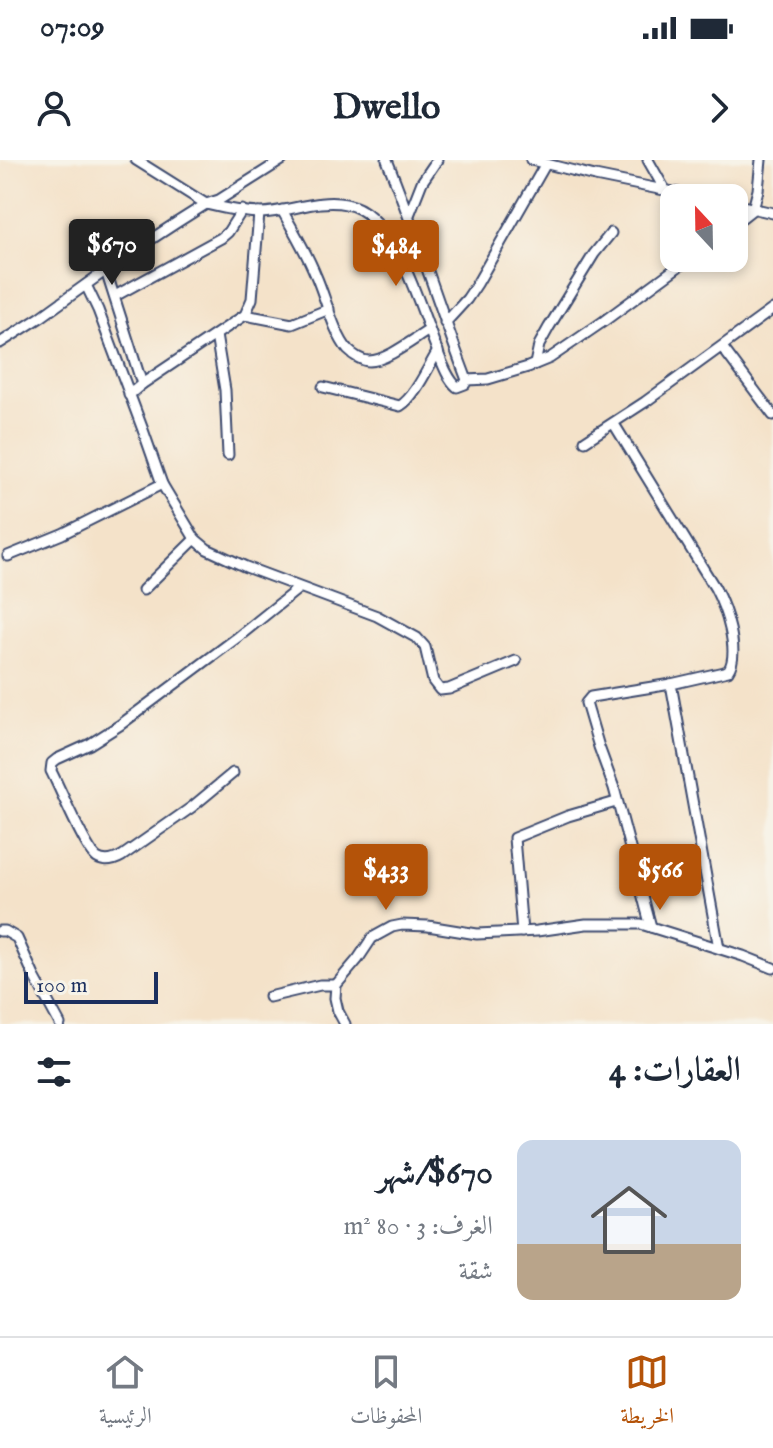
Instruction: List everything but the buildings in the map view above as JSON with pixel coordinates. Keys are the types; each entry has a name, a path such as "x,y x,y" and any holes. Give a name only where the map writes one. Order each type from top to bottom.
{"street":[{"path":"136,160 206,204 259,213 345,203 360,208 375,219 404,264 455,386 462,386 467,380 488,379 550,358 671,272"},
{"path":"0,343 127,255 282,160"},
{"path":"387,160 467,380"},
{"path":"409,215 422,182 437,160"},
{"path":"531,160 660,189"},
{"path":"648,160 662,184"},
{"path":"748,213 753,209 758,190 761,160"},
{"path":"445,323 472,292 545,165"},
{"path":"748,208 773,213"},
{"path":"115,296 221,238 242,210"},
{"path":"282,210 315,274 346,348 371,361 403,347 429,330"},
{"path":"129,395 245,315 252,299 259,213"},
{"path":"535,364 539,345 549,327 594,254 611,233"},
{"path":"106,271 142,384"},
{"path":"86,285 162,484 195,539 207,549 299,588 377,616 417,638 425,647 433,681 440,690 516,661"},
{"path":"245,315 292,324 329,309"},
{"path":"585,441 614,424 773,309"},
{"path":"216,335 225,390 228,455"},
{"path":"722,347 773,415"},
{"path":"323,387 400,406 414,391 438,351"},
{"path":"614,424 715,588 729,624 732,660 728,671 587,700 589,716 614,788 651,927"},
{"path":"8,556 62,534 162,484"},
{"path":"143,590 195,539"},
{"path":"233,773 192,807 122,856 106,861 97,858 87,844 51,771 52,763 57,759 90,744 120,725 299,588"},
{"path":"671,684 719,948"},
{"path":"522,932 514,838 568,816 616,802"},
{"path":"345,1024 335,998 336,985 372,938 402,925 477,934 586,924 641,924 773,968"},
{"path":"0,931 17,938 60,1024"},
{"path":"269,997 320,985 336,985"}]}
